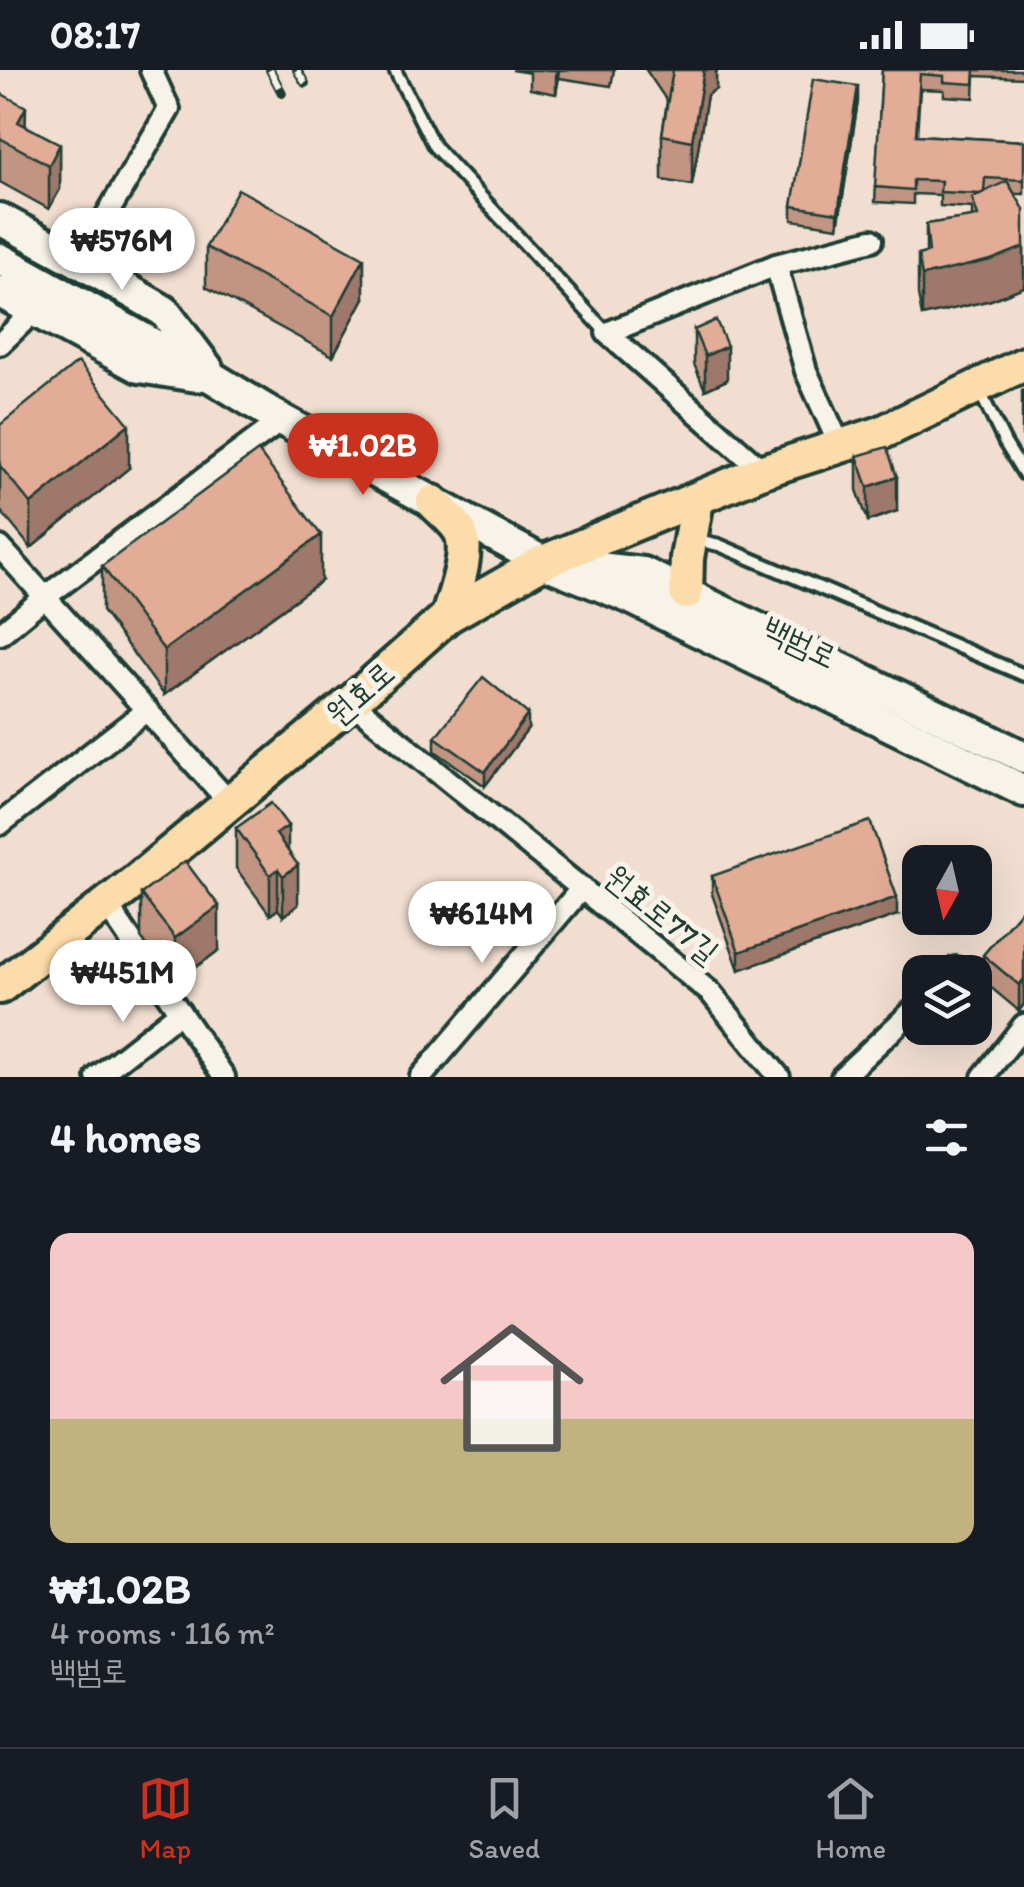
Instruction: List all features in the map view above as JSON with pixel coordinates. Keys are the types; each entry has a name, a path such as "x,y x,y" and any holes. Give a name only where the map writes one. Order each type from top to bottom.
{"main road":[{"path":"0,219 164,311 215,378"},
{"name":"백범로","path":"0,259 215,378 282,420 543,562 629,597 696,609 1024,757"},
{"name":"백범로","path":"0,272 215,378"},
{"path":"0,292 138,368 215,378"},
{"name":"원효로","path":"0,987 230,803 448,616 543,562 763,471 881,433 1024,364"},
{"path":"696,609 685,573 697,500"},
{"path":"433,502 460,532 463,545 460,574 448,616"},
{"name":"백범로","path":"696,609 1024,791"}],"street":[{"path":"80,262 169,109 151,70"},
{"path":"763,471 607,333 776,265 872,240"},
{"path":"776,265 806,371 840,446"},
{"path":"0,344 34,311"},
{"path":"0,634 282,420"},
{"path":"0,547 230,803"},
{"name":"원효로77길","path":"351,702 711,993 779,1077"},
{"path":"0,824 146,710"},
{"path":"422,1077 582,888"},
{"path":"106,904 223,1076"},
{"path":"98,1077 180,1012"},
{"path":"842,1077 902,1021"},
{"path":"982,1077 1024,1025"}],"lane":[{"path":"395,70 434,146 607,333"},
{"path":"978,387 1024,474"},
{"path":"690,539 718,545 1024,675"}],"building":[{"path":"673,70 704,70 692,141 662,135"},
{"path":"882,70 975,70 974,84 944,82 944,76 920,74 916,135 1024,141 1024,180 985,178 984,192 980,194 940,192 941,181 913,180 913,190 875,187"},
{"path":"813,79 858,86 838,213 792,206"},
{"path":"0,93 26,107 18,122 60,144 49,165 0,138"},
{"path":"1007,181 1024,209 1024,247 991,260 922,276 918,255 929,252 926,224 978,216 972,198"},
{"path":"238,189 364,258 333,316 206,247"},
{"path":"716,320 727,346 705,356 694,330"},
{"path":"78,362 129,424 31,504 0,466 0,425"},
{"path":"887,447 897,477 868,487 857,456"},
{"path":"258,451 321,535 164,650 102,566"},
{"path":"483,677 528,714 485,772 435,737"},
{"path":"271,803 288,826 276,834 298,865 283,876 278,869 270,875 236,828"},
{"path":"870,821 897,897 739,952 712,876"},
{"path":"185,861 219,906 175,938 141,894"},
{"path":"1024,907 1024,979 1019,985 992,962 992,955 983,955"}],"railway":[{"path":"270,70 282,93"},
{"path":"297,70 305,83"}]}
